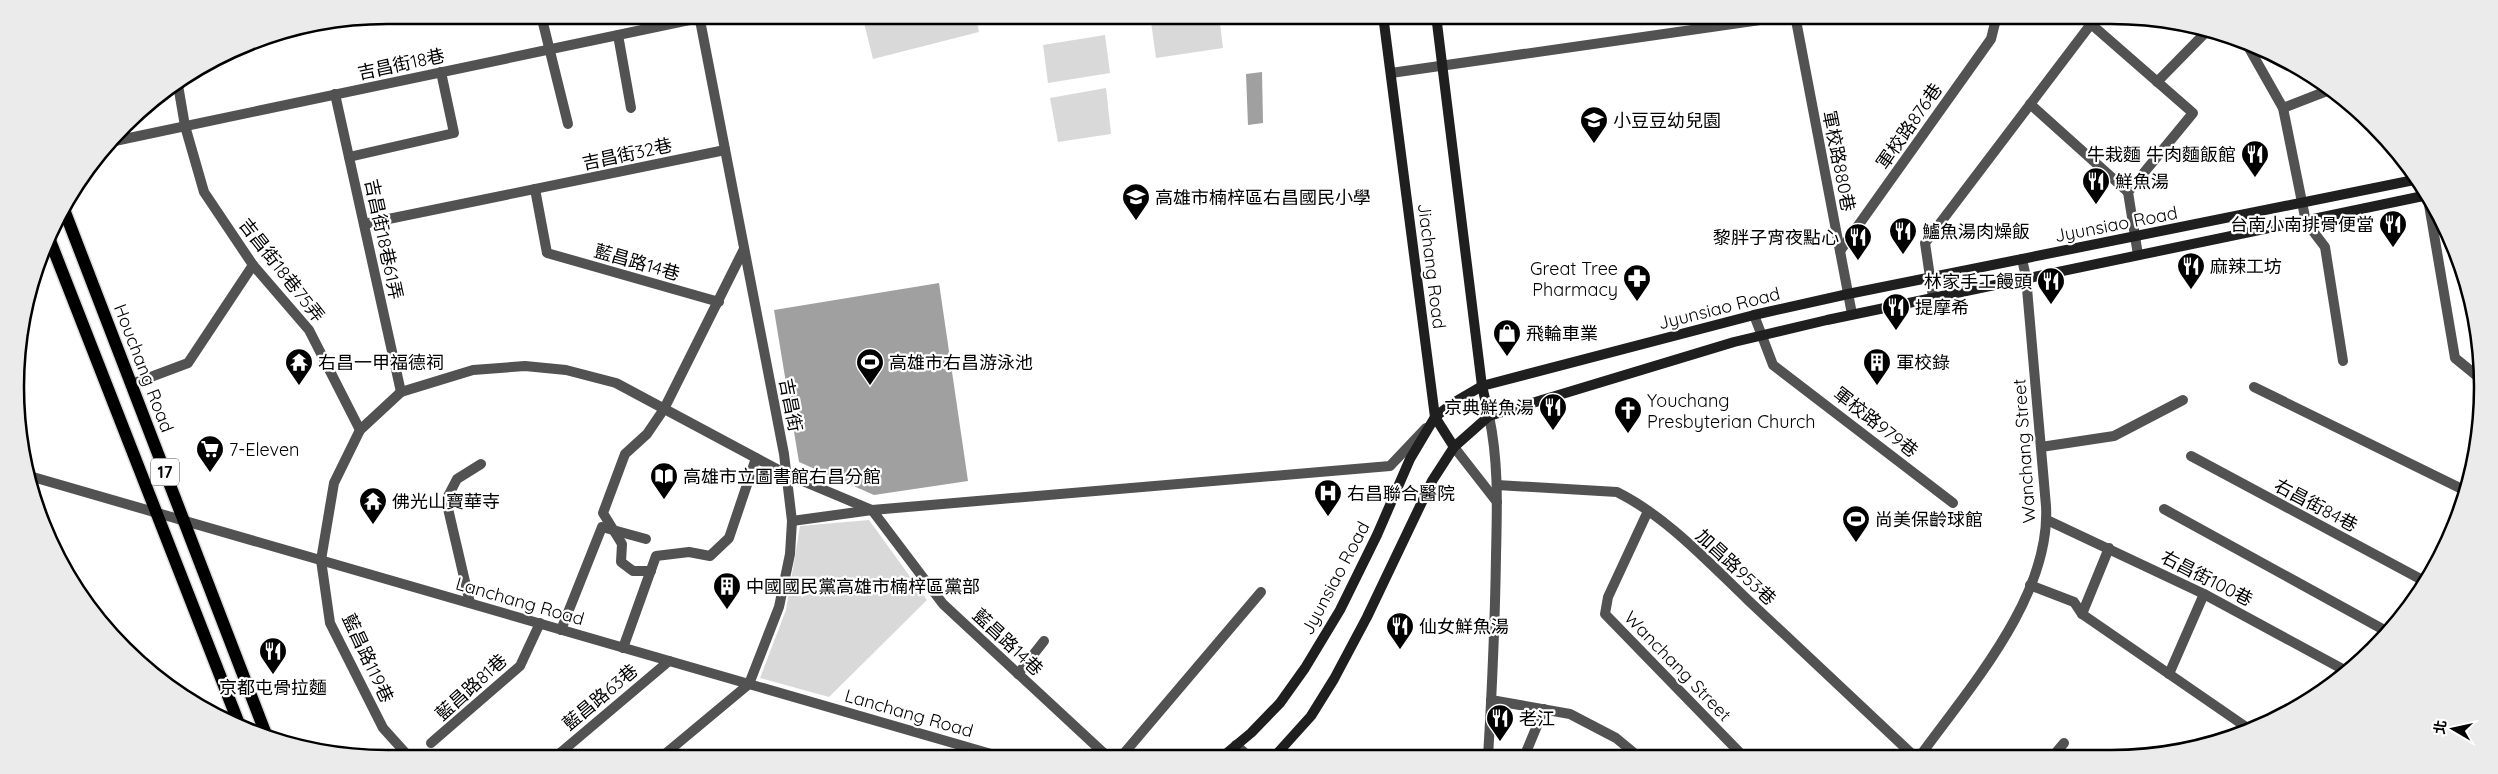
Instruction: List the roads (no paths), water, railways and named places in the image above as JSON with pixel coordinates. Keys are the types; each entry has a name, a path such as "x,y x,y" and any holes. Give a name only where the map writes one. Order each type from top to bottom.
{"main road":[{"name":"Houchang Road","path":"66,216 263,729"},
{"name":"17","path":"52,246 238,718"}],"street":[{"path":"544,24 568,124"},
{"name":"吉昌街18巷","path":"121,140 665,24"},
{"name":"吉昌街","path":"669,750 749,684 779,607 790,554 792,521 786,474 701,24"},
{"name":"Jiachang Road","path":"1384,24 1435,418 1454,447 1497,502"},
{"name":"Jiachang Road","path":"1437,24 1482,386 1494,445 1497,485 1488,750"},
{"path":"1391,73 1730,24"},
{"name":"軍校路880巷","path":"1797,24 1852,314"},
{"name":"軍校路876巷","path":"1840,251 1991,39 1995,24"},
{"path":"1933,296 1925,243 2091,24 2193,112 2128,192"},
{"path":"618,35 630,108"},
{"path":"2157,82 2203,35"},
{"path":"2251,51 2283,108 2306,222 2325,247 2344,361"},
{"path":"349,157 454,133 441,72"},
{"name":"吉昌街18巷75弄","path":"179,90 186,127 204,192 253,265 309,330 360,430"},
{"path":"2283,108 2323,92"},
{"name":"吉昌街18巷61弄","path":"335,94 401,392"},
{"path":"2030,104 2128,192 2138,255"},
{"name":"吉昌街32巷","path":"364,224 725,150"},
{"name":"Jyunsiao Road","path":"1231,750 1280,703 1305,668 1340,610 1377,535 1410,459 1435,418 1452,403 1482,386 1754,315 1848,294 2410,181"},
{"name":"藍昌路14巷","path":"534,189 547,253 719,302"},
{"name":"Jyunsiao Road","path":"1280,750 1311,716 1334,679 1367,617 1432,481 1454,447 1489,416 1559,393 1761,335 1933,296 2306,222 2420,196"},
{"path":"2432,216 2455,358 2473,373"},
{"path":"651,571 633,571 621,562 622,544 603,513 625,454 647,434 664,409 744,249"},
{"name":"Wanchang Street","path":"1924,750 1994,653 2030,585 2040,557 2047,520 2026,277 2022,259"},
{"path":"132,384 188,363 253,265"},
{"name":"軍校路979巷","path":"1754,315 1773,365 1953,503"},
{"path":"360,430 401,392 473,370 525,366 566,370 616,383 786,474 872,510"},
{"path":"2254,387 2460,488"},
{"path":"2041,447 2114,436 2183,400"},
{"path":"792,521 872,510 1390,466 1435,418"},
{"name":"藍昌路119巷","path":"360,430 334,483 321,560 330,623 383,728 402,750"},
{"name":"右昌街84巷","path":"2191,456 2420,579"},
{"path":"623,648 656,556 689,552 710,556 729,538 756,458"},
{"path":"470,603 446,500 457,479 481,464"},
{"name":"Lanchang Road","path":"36,481 182,520 977,750"},
{"name":"加昌路953巷","path":"1497,485 1617,492 1648,510 1700,554 1908,750"},
{"path":"2164,509 2382,629"},
{"name":"藍昌路14巷","path":"872,510 943,604 1100,750"},
{"name":"Wanchang Street","path":"1648,510 1608,597 1605,614 1738,750"},
{"name":"右昌街100巷","path":"2047,520 2204,594 2341,668"},
{"path":"561,630 602,526 646,538"},
{"path":"2082,614 2109,548"},
{"path":"2030,585 2074,602 2082,614 2244,725"},
{"path":"1127,750 1261,592"},
{"path":"2169,674 2204,594"},
{"name":"藍昌路81巷","path":"431,743 520,666 540,623"},
{"path":"1018,674 1044,641"},
{"name":"藍昌路63巷","path":"564,750 668,661"},
{"path":"1491,700 1570,714 1600,728 1630,750"},
{"path":"1527,750 1544,708"},
{"path":"2058,750 2064,743"},
{"path":"1236,745 1241,750"}],"place":[{"name":"小豆豆幼兒園","path":"1594,144"},
{"name":"牛栽麵 牛肉麵飯館","path":"2255,178"},
{"name":"鮮魚湯","path":"2096,205"},
{"name":"高雄市楠梓區右昌國民小學","path":"1136,221"},
{"name":"台南小南排骨便當","path":"2393,248"},
{"name":"鱸魚湯肉燥飯","path":"1903,255"},
{"name":"黎胖子宵夜點心","path":"1858,261"},
{"name":"麻辣工坊","path":"2191,290"},
{"name":"Great Tree Pharmacy","path":"1637,302"},
{"name":"林家手工饅頭","path":"2051,305"},
{"name":"提摩希","path":"1896,331"},
{"name":"飛輪車業","path":"1507,357"},
{"name":"右昌一甲福德祠","path":"299,386"},
{"name":"高雄市右昌游泳池","path":"870,386"},
{"name":"軍校錄","path":"1877,386"},
{"name":"京典鮮魚湯","path":"1553,431"},
{"name":"Youchang Presbyterian Church","path":"1628,434"},
{"name":"7-Eleven","path":"210,473"},
{"name":"高雄市立圖書館右昌分館","path":"664,500"},
{"name":"右昌聯合醫院","path":"1328,517"},
{"name":"佛光山寶華寺","path":"373,525"},
{"name":"尚美保齡球館","path":"1856,543"},
{"name":"中國國民黨高雄市楠梓區黨部","path":"727,610"},
{"name":"仙女鮮魚湯","path":"1400,650"},
{"name":"京都屯骨拉麵","path":"273,675"},
{"name":"老江","path":"1500,742"}]}
